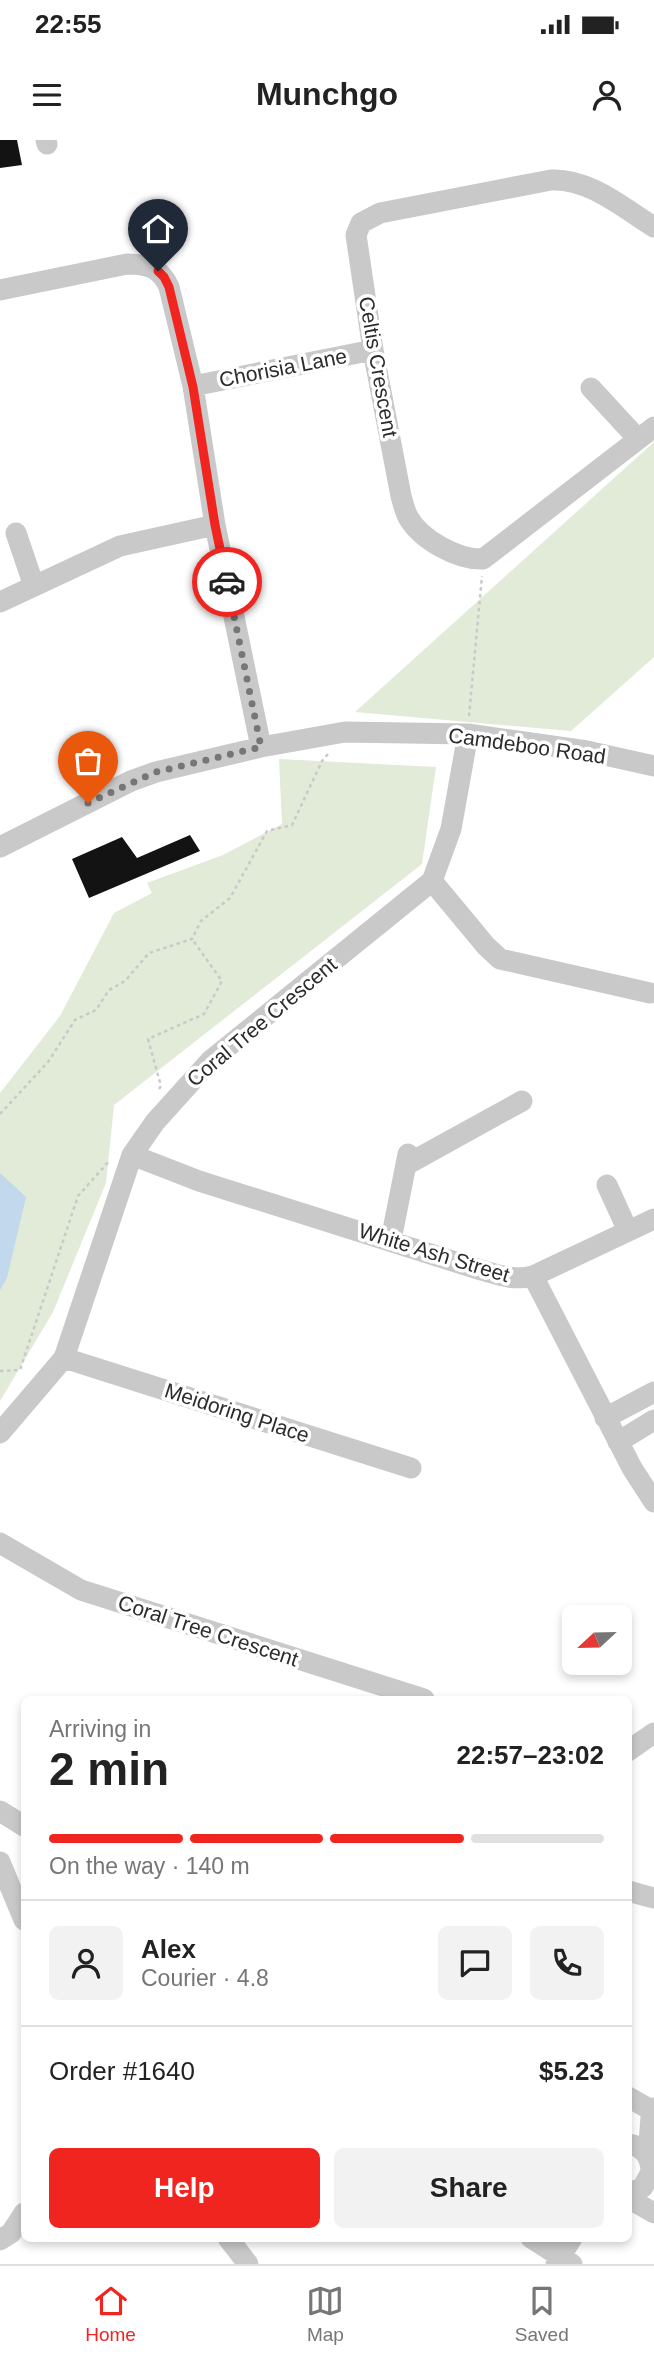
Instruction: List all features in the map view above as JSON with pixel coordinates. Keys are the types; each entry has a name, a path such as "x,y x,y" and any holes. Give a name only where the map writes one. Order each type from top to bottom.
{"street":[{"name":"Celtis Crescent","path":"483,559 470,559 430,540 409,518 401,496 373,350 356,235 360,223 380,213 567,179 579,182 654,227"},
{"path":"0,290 127,264 147,264 164,277 169,287 193,387 215,525 261,747"},
{"name":"Chorisia Lane","path":"193,387 373,350"},
{"path":"483,559 646,433 591,388"},
{"path":"0,602 120,546 215,525"},
{"path":"16,533 34,586"},
{"name":"Camdeboo Road","path":"0,847 144,776 261,747 345,732 468,734 587,751 654,766"},
{"path":"468,734 451,829 432,881 500,959 650,993"},
{"name":"Coral Tree Crescent","path":"0,1433 64,1358 132,1155 155,1122 209,1062 432,881"},
{"path":"391,1240 407,1160 522,1101"},
{"name":"White Ash Street","path":"132,1155 199,1181 506,1278 522,1279 533,1276 605,1418 654,1502"},
{"path":"607,1185 628,1231"},
{"path":"533,1276 654,1219"},
{"name":"Meidoring Place","path":"64,1358 411,1468"},
{"path":"605,1418 654,1392"},
{"path":"618,1442 654,1420"},
{"name":"Coral Tree Crescent","path":"0,1544 81,1590 415,1696"},
{"path":"632,1748 654,1733"},
{"path":"0,1811 21,1824"},
{"path":"0,1862 21,1913"},
{"path":"632,2099 653,2112"},
{"path":"632,2132 653,2112"},
{"path":"632,2194 643,2187 651,2172 653,2112"},
{"path":"632,2145 642,2149 651,2172"},
{"path":"632,2199 654,2213"},
{"path":"0,2240 11,2233 21,2218"},
{"path":"231,2242 248,2264"},
{"path":"536,2242 563,2262 570,2242"}],"path":[{"path":"468,734 483,559"},
{"path":"0,1114 48,1062 75,1020 96,1010 109,990 125,981 149,953 192,939 201,921 230,898 267,831 292,825 322,761 345,732"}],"green space":[{"path":"654,442 654,657 571,731 355,712"},
{"path":"279,759 436,767 422,864 114,1105 106,1183 53,1312 0,1401 0,1093 60,1016 114,913 152,893 147,883 223,855 282,824"}],"water":[{"path":"0,1173 26,1197 7,1278 0,1290"}],"building":[{"path":"0,140 17,140 22,165 0,168"},
{"path":"190,835 200,851 89,898 72,859 122,837 137,858"}],"way so far":[{"path":"88,803 131,781 156,772 261,747 227,582"}],"route":[{"path":"158,271 169,287 193,387 227,582"}]}
